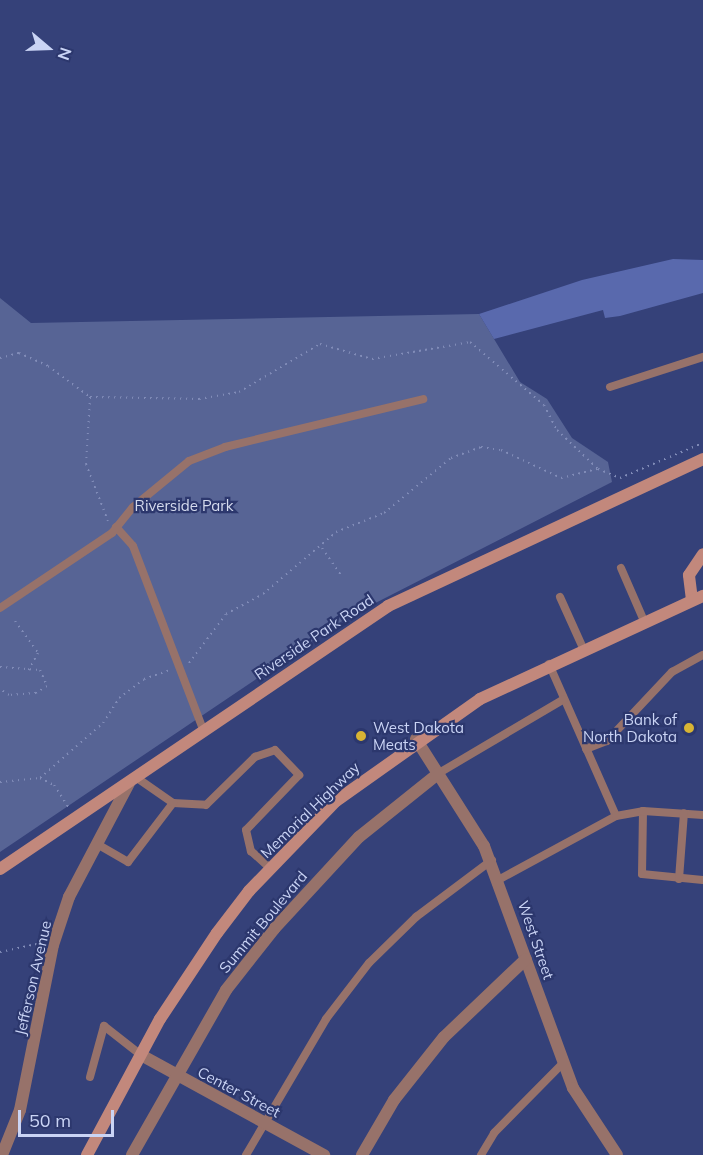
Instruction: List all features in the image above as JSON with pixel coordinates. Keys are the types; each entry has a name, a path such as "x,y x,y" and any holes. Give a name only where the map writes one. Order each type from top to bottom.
{"main road":[{"name":"Riverside Park Road","path":"0,869 388,606 703,459"},
{"path":"698,598 689,575 703,554"},
{"name":"Memorial Highway","path":"87,1155 141,1056 217,933 270,868 336,801 416,739 549,663 698,598"}],"street":[{"name":"West Street","path":"416,739 492,860 563,1063 583,1108 617,1155"},
{"name":"Summit Boulevard","path":"132,1155 226,990 274,929 359,837 439,773"},
{"name":"Jefferson Avenue","path":"2,1155 20,1110 53,945 69,897 133,780"},
{"path":"362,1155 394,1100 444,1037 526,959"},
{"name":"Center Street","path":"141,1056 324,1155"}],"lane":[{"path":"610,387 703,357"},
{"path":"0,608 114,530 189,461 225,447 423,399"},
{"path":"114,530 133,546 204,732"},
{"path":"621,568 644,621"},
{"path":"560,597 583,648"},
{"path":"586,750 607,741 672,672 703,655"},
{"path":"549,663 616,816"},
{"path":"439,773 564,699"},
{"path":"133,780 173,803 206,805 255,757 275,750 299,775 246,830 251,851 270,868"},
{"path":"97,844 128,862 173,803"},
{"path":"643,811 642,874 703,880"},
{"path":"500,879 616,816 643,811 703,815"},
{"path":"679,879 684,813"},
{"path":"246,1155 326,1019 369,963 416,917 492,860"},
{"path":"90,1077 104,1026 141,1056"},
{"path":"481,1155 494,1133 563,1063"}],"path":[{"path":"0,358 19,353 29,357 90,397 188,399 239,392 321,344 372,359 470,342 544,405 557,430 598,469 620,478 703,443"},
{"path":"90,397 86,464 114,530"},
{"path":"40,778 103,723 119,698 144,679 198,658 226,614 263,594 322,548 336,532 384,513 451,458 481,447 501,450 561,478 598,469"},
{"path":"322,548 340,575"},
{"path":"15,621 38,653 28,671"},
{"path":"0,667 6,663 47,675 44,692 9,695 0,689"},
{"path":"0,782 40,778 54,785 75,820"},
{"path":"0,952 36,943 53,945"}],"green space":[{"name":"Riverside Park","path":"0,298 31,323 479,314 520,382 547,399 572,438 608,462 612,482 348,617 0,852"}],"shaded area":[{"path":"673,259 703,260 703,293 620,316 605,318 603,310 494,339 479,314 582,280"}],"place":[{"name":"Bank of North Dakota","path":"689,728"},
{"name":"West Dakota Meats","path":"361,736"}]}
